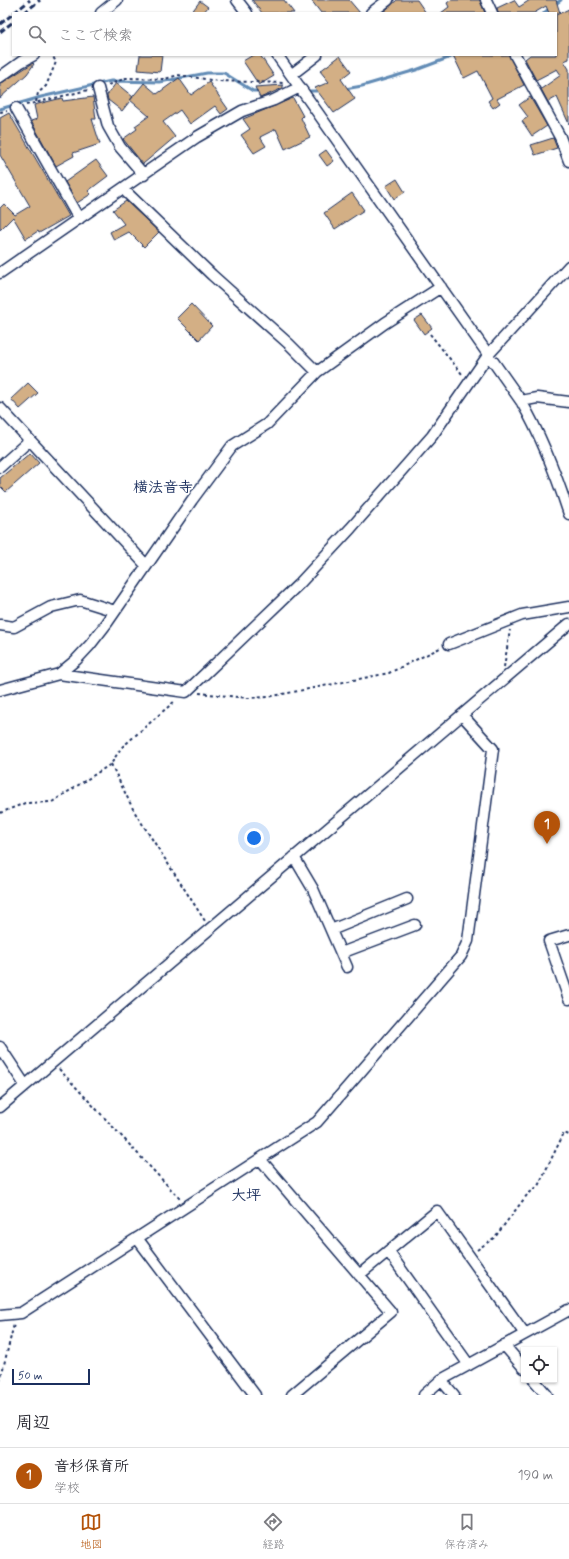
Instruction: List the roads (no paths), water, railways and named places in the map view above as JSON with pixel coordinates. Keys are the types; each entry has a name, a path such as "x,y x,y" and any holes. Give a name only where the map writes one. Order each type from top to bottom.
{"street":[{"path":"102,12 117,0"},
{"path":"237,0 246,12"},
{"path":"372,12 388,0"},
{"path":"486,0 492,12"},
{"path":"0,77 32,56"},
{"path":"278,56 521,401 536,427 555,471 569,514"},
{"path":"291,75 315,56"},
{"path":"516,56 560,137 569,162"},
{"path":"1,271 144,175 197,137 242,110 274,100 300,87"},
{"path":"98,88 108,126 120,147 144,175"},
{"path":"16,108 79,218"},
{"path":"123,189 212,275 289,344 317,372"},
{"path":"0,690 59,674 186,692 300,583 351,528 432,436 489,354 569,266"},
{"path":"59,674 90,645 232,446 267,424 317,372 385,323 441,287"},
{"path":"521,401 537,398 569,402"},
{"path":"0,408 146,565"},
{"path":"0,467 30,440"},
{"path":"0,625 14,627 51,607 80,600 115,611"},
{"path":"449,644 522,615 569,607"},
{"path":"0,1107 569,624"},
{"path":"0,1315 21,1313 317,1122 461,956 468,941 492,749 462,714"},
{"path":"294,858 313,889 347,967"},
{"path":"331,930 407,899"},
{"path":"341,953 415,924"},
{"path":"569,935 549,941 569,999"},
{"path":"0,1047 25,1085"},
{"path":"260,1159 391,1312 292,1395"},
{"path":"359,1275 437,1212 525,1334"},
{"path":"137,1238 255,1395"},
{"path":"388,1251 469,1365"},
{"path":"424,1395 441,1380 569,1310"},
{"path":"504,1345 521,1365"},
{"path":"441,1380 454,1395"},
{"path":"537,1383 547,1395"}],"waterway":[{"path":"554,5 561,0"},
{"path":"545,12 550,8"},
{"path":"345,89 362,86 416,70 453,56"},
{"path":"0,109 41,97 111,81 160,82 207,73 224,73 253,91 260,91"},
{"path":"305,91 320,91"}],"railway":[{"path":"15,12 30,0"},
{"path":"25,12 40,0"},
{"path":"0,24 12,15"},
{"path":"0,32 12,23"}],"place":[{"name":"音杉保育所","path":"547,844"}],"district":[{"name":"横法音寺","path":"163,487"},
{"name":"大坪","path":"246,1195"}]}
